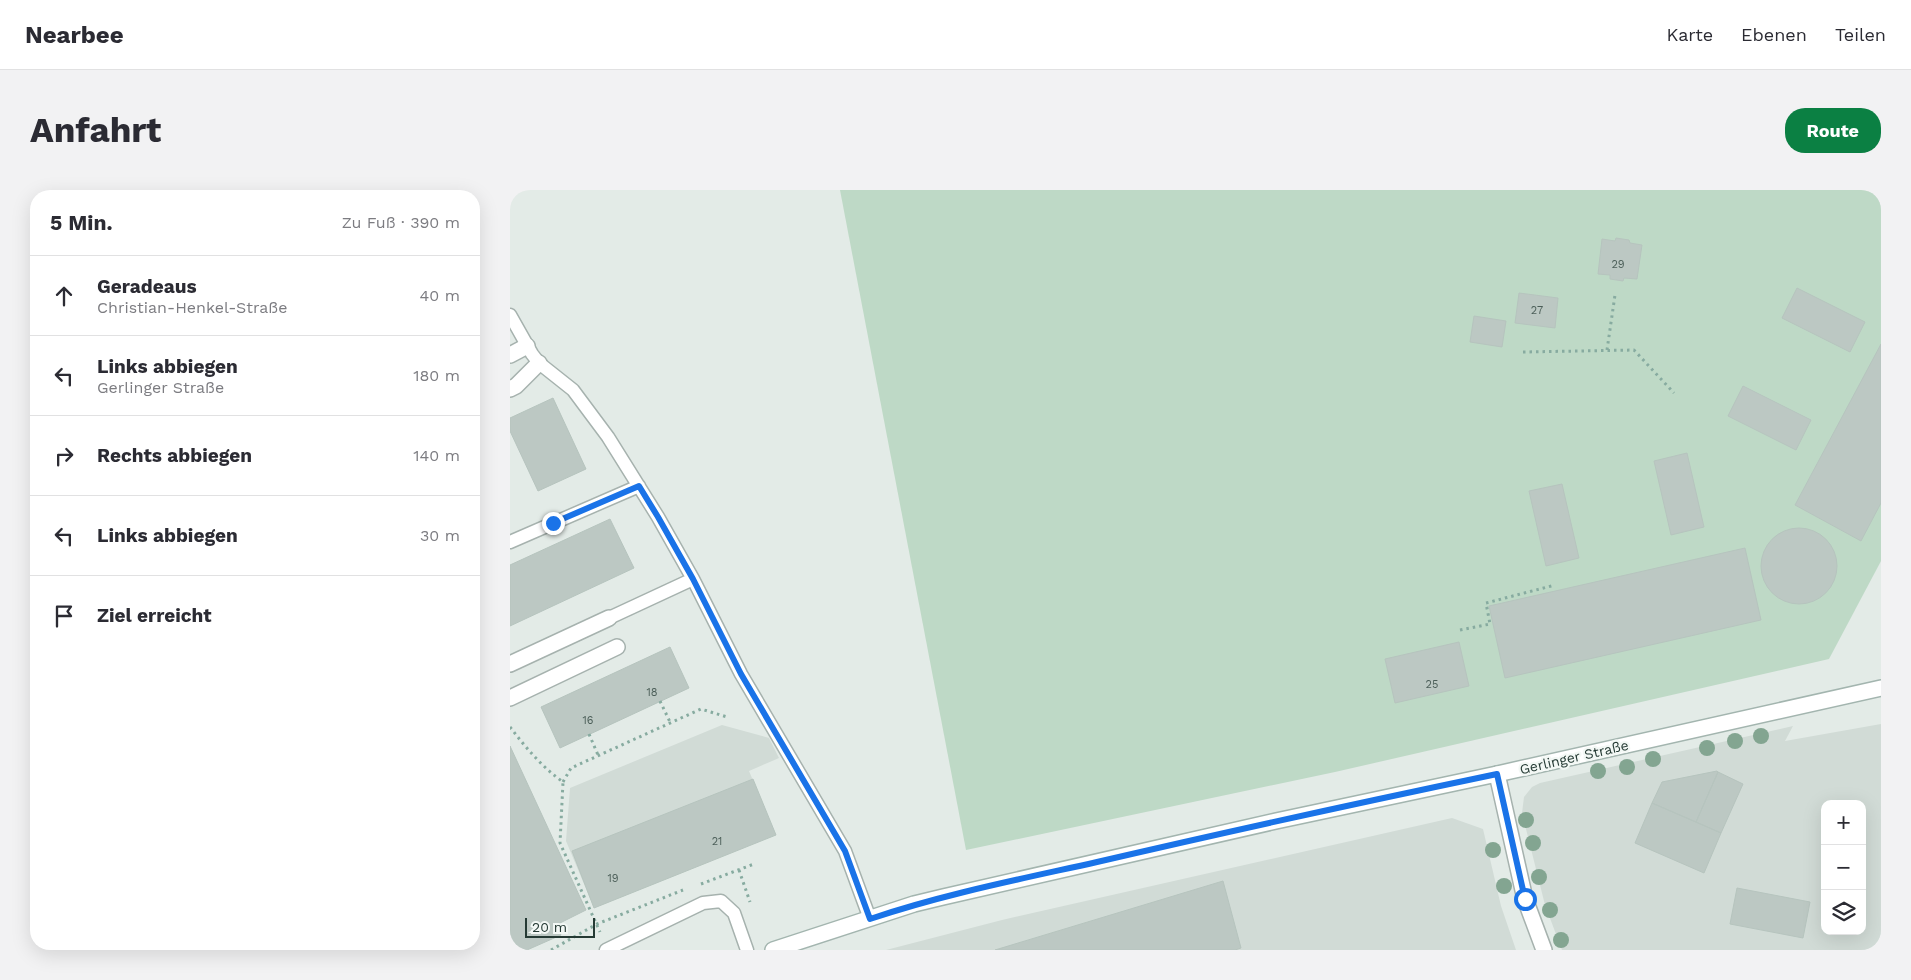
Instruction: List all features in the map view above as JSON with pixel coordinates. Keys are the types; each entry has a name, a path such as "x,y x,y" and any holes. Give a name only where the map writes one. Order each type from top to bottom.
{"street":[{"path":"510,355 527,346"},
{"path":"510,388 516,386 538,363"},
{"path":"510,664 609,618"},
{"path":"510,698 617,647"},
{"name":"Gerlinger Straße","path":"773,950 914,904 1276,821 1497,774 1881,688"},
{"path":"1497,774 1525,899 1544,950"}],"lane":[{"path":"510,315 538,363 573,390 608,437 658,517 693,579 741,674 845,851 870,919"},
{"path":"510,542 639,486"},
{"path":"609,618 693,579"},
{"path":"606,950 703,903 721,901 734,913 747,950"}],"path":[{"path":"1607,350 1615,295"},
{"path":"1523,352 1634,350 1674,393"},
{"path":"1460,630 1490,624 1486,603 1555,585"},
{"path":"660,701 670,722"},
{"path":"600,932 560,843 563,782 571,768 701,709 727,717"},
{"path":"510,727 532,756 563,782"},
{"path":"590,734 598,755"},
{"path":"694,886 754,864"},
{"path":"551,950 597,924 685,890"}],"shaded area":[{"path":"1881,724 1881,950 1562,950 1545,905 1522,813 1524,797 1532,787 1540,783 1793,726 1785,741"},
{"path":"722,725 769,738 779,758 749,771 776,835 594,908 566,841 570,788"},
{"path":"1452,818 1483,829 1501,906 1516,950 886,950 1002,920"}],"green space":[{"path":"840,190 1881,190 1881,561 1829,659 1335,772 966,850"}],"building":[{"path":"1616,238 1642,245 1637,279 1624,278 1623,281 1610,279 1610,275 1598,274 1602,239 1615,241"},
{"path":"1797,288 1865,322 1850,352 1782,318"},
{"path":"1519,293 1558,298 1555,328 1515,323"},
{"path":"1474,316 1506,321 1502,347 1470,342"},
{"path":"1881,344 1881,503 1861,541 1795,505"},
{"path":"1743,386 1811,420 1796,450 1728,416"},
{"path":"553,398 586,469 538,491 510,431 510,418"},
{"path":"1687,453 1704,527 1671,535 1654,461"},
{"path":"1562,484 1579,558 1546,566 1529,491"},
{"path":"610,519 634,568 510,626 510,565"},
{"path":"1792,528 1806,528 1820,534 1831,545 1837,559 1834,581 1826,593 1806,604 1792,604 1778,598 1767,587 1761,573 1761,559 1767,545 1778,534"},
{"path":"1745,548 1761,620 1505,678 1489,606"},
{"path":"1459,642 1469,686 1395,703 1385,659"},
{"path":"670,647 689,688 560,748 541,707"},
{"path":"510,746 586,910 556,925 561,935 527,950 510,950"},
{"path":"1717,771 1696,822 1652,803 1662,782"},
{"path":"1718,772 1743,784 1721,833 1696,822"},
{"path":"753,779 776,835 594,908 572,851"},
{"path":"1652,803 1721,833 1704,873 1635,843"},
{"path":"1223,881 1241,948 1235,950 995,950"},
{"path":"1737,888 1810,902 1803,938 1730,924"}],"route":[{"path":"553,523 639,486 693,579 741,674 845,851 870,919 914,904 1276,821 1497,774 1525,899"}]}
